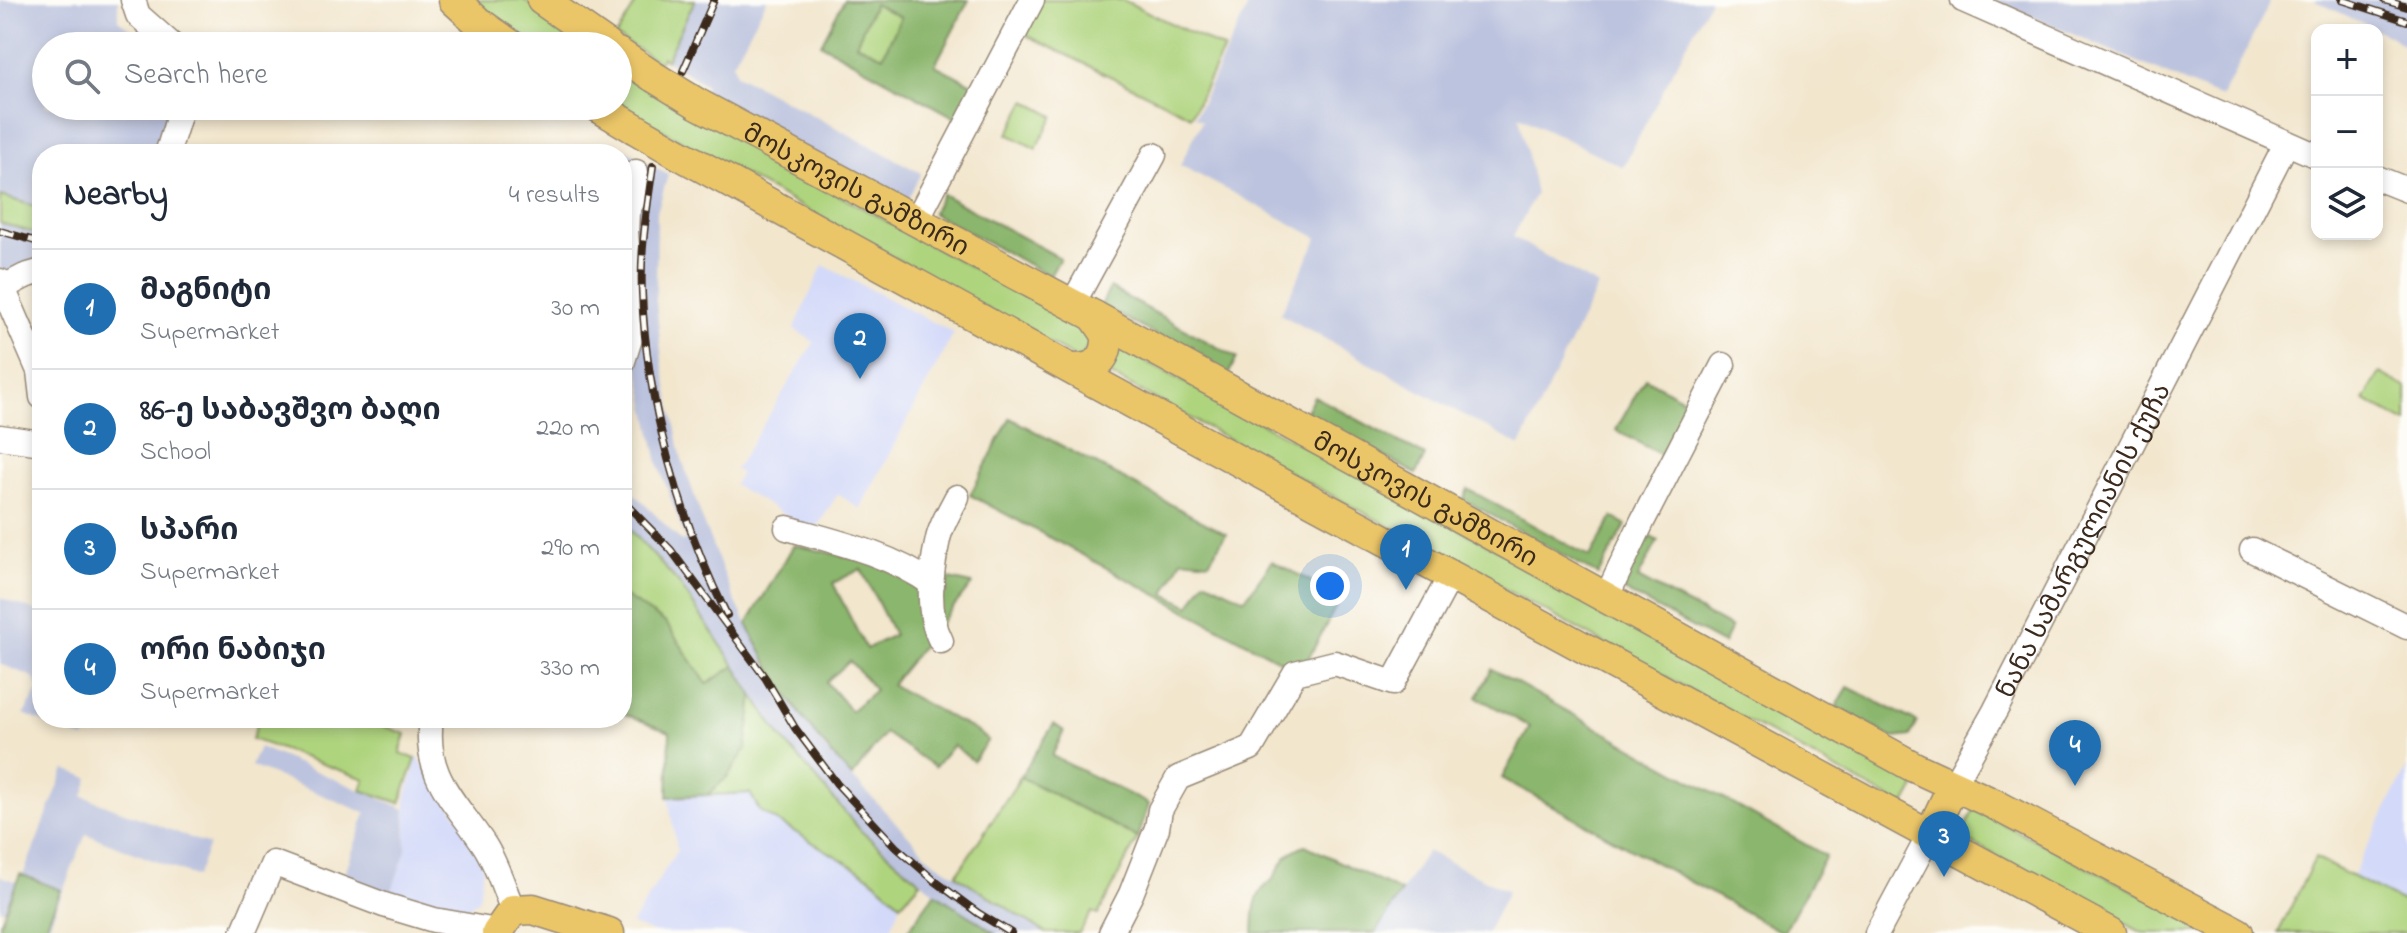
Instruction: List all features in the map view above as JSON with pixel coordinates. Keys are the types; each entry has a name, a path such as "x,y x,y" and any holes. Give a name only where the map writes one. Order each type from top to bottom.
{"main road":[{"path":"454,0 492,32"},
{"path":"542,0 588,32"},
{"name":"მოსკოვის გამზირი","path":"632,62 698,104 1083,310 1914,767 1994,804 2238,933"},
{"name":"მოსკოვის გამზირი","path":"621,120 2111,933"},
{"path":"1073,369 1089,369 1097,365 1104,355 1107,335 1083,310"},
{"name":"ნანა სამარგულიანის ქუჩა","path":"1930,834 1953,786"},
{"path":"502,925 533,909 607,933"}],"street":[{"path":"133,0 138,15 157,32"},
{"path":"916,221 1032,0"},
{"path":"1963,0 2311,154"},
{"path":"170,144 178,120"},
{"name":"ნანა სამარგულიანის ქუჩა","path":"1953,786 1995,711 2286,144"},
{"path":"1083,310 1154,155"},
{"path":"632,202 636,172"},
{"path":"2383,180 2407,190"},
{"path":"32,274 2,284 32,355"},
{"path":"1606,598 1723,365"},
{"path":"0,437 32,442"},
{"path":"941,641 934,628 932,584 938,536 957,497"},
{"path":"787,528 881,557 915,572 932,584"},
{"path":"2252,550 2407,627"},
{"path":"1111,933 1131,894 1157,828 1160,810 1178,778 1251,748 1295,673 1335,663 1393,683 1451,575"},
{"path":"243,933 273,863 384,905 434,920 502,925 487,849 447,794 430,758 429,728"},
{"name":"ნანა სამარგულიანის ქუჩა","path":"1877,933 1930,834"}],"shaded area":[{"path":"0,0 118,0 118,20 134,32 32,32 32,120 174,120 165,144 32,144 32,205 0,196"},
{"path":"695,0 767,0 733,63 736,74 921,173 902,210 701,98 706,85 666,60"},
{"path":"1251,0 1710,0 1623,167 1519,116 1536,193 1513,237 1598,286 1520,446 1280,314 1318,238 1180,165 1202,121 1195,117"},
{"path":"1993,0 2271,0 2222,98"},
{"path":"2313,0 2407,0 2407,48 2383,33 2383,24 2364,24"},
{"path":"632,153 668,175 657,212 656,301 662,361 681,456 733,596 768,668 824,748 932,860 1046,933 995,933 945,901 861,831 779,736 678,582 632,532 632,491 682,542 686,540 658,463 637,362"},
{"path":"0,223 32,232 32,268 7,272 0,269"},
{"path":"823,265 954,333 860,509 838,494 814,532 734,485 741,473 735,470 814,342 794,329"},
{"path":"0,598 32,609 32,677 0,664"},
{"path":"32,701 32,717 24,714"},
{"path":"58,728 88,728 84,739"},
{"path":"259,747 405,809 406,850 389,899 342,881 366,813 251,766"},
{"path":"418,757 477,845 483,869 479,898 468,908 450,914 389,899 406,850 406,797"},
{"path":"2407,768 2407,904 2352,876"},
{"path":"65,769 89,778 83,796 209,845 196,877 86,834 48,928 0,909 0,876 20,883"},
{"path":"750,793 869,876 901,904 889,933 656,933 631,925 677,850 668,797"},
{"path":"1427,851 1508,891 1487,933 1375,933"}],"green space":[{"path":"468,0 524,0 569,32 511,32"},
{"path":"638,0 695,0 666,60 662,57 659,62 632,46 632,32 618,32"},
{"path":"844,0 969,0 935,65 980,88 961,121 821,44","holes":["874,4 901,17 883,56 856,44"]},
{"path":"1041,0 1123,0 1224,49 1191,116 1024,34"},
{"path":"874,4 901,17 883,56 855,44"},
{"path":"632,75 739,141 1091,332 1093,336 1080,360 632,114"},
{"path":"1026,101 1054,116 1036,149 1008,134"},
{"path":"942,194 1060,258 1050,276 932,213"},
{"path":"0,196 32,205 32,232 0,223"},
{"path":"1110,288 1237,358 1228,375 1101,305"},
{"path":"1124,350 1917,774 1919,780 1906,803 1900,804 1109,374 1117,352"},
{"path":"2380,373 2407,388 2407,423 2364,400"},
{"path":"1645,378 1692,404 1663,456 1616,430"},
{"path":"1314,396 1425,456 1416,474 1305,413"},
{"path":"1010,418 1226,534 1209,562 1182,559 1165,594 1190,606 1205,580 1245,599 1272,561 1341,597 1305,665 1292,667 970,495"},
{"path":"1468,489 1590,557 1613,517 1626,525 1598,575 1463,499"},
{"path":"632,532 678,582 735,666 707,685 666,623 632,601"},
{"path":"1647,535 1658,541 1638,578 1731,628 1723,644 1619,588"},
{"path":"794,545 972,584 891,685 988,740 973,761 953,745 935,767 885,733 852,777 821,742 794,704 747,624","holes":["861,569 894,635 866,649 833,583","850,661 875,690 851,711 826,682"]},
{"path":"632,601 666,623 707,684 735,666 753,695 746,749 727,777 707,795 668,797 670,732 632,717"},
{"path":"1492,669 1826,856 1783,933 1502,778 1530,727 1477,697"},
{"path":"1848,687 1917,722 1910,736 1893,738 1836,707"},
{"path":"753,695 780,736 861,831 921,882 901,904 869,876 760,811 750,793 707,795 730,772 743,751"},
{"path":"1054,724 1064,731 1052,756 1149,804 1138,838 1021,777 1015,785"},
{"path":"256,728 389,728 406,734 400,753 416,759 400,803 361,790 365,779 252,739"},
{"path":"1021,777 1138,838 1098,915 1092,912 1079,933 1046,933 956,875"},
{"path":"1974,809 2217,933 2143,933 1961,837"},
{"path":"1305,845 1401,892 1375,933 1253,933 1254,910 1259,895 1287,857"},
{"path":"2315,858 2407,904 2407,933 2278,933"},
{"path":"20,874 61,890 43,933 0,933 0,923"},
{"path":"935,893 995,933 906,933"}],"railway":[{"path":"683,71 714,0"},
{"path":"2342,0 2407,21"},
{"path":"2384,0 2407,7"},
{"path":"653,166 644,230 642,277 650,376 680,499 727,615"},
{"path":"0,231 32,240"},
{"path":"632,510 671,550 766,679 795,728 837,784 896,847 935,881 1011,933"}],"place":[{"name":"86-ე საბავშვო ბაღი","path":"860,379"},
{"name":"მაგნიტი","path":"1406,590"},
{"name":"ორი ნაბიჯი","path":"2075,786"},
{"name":"სპარი","path":"1944,877"}]}
